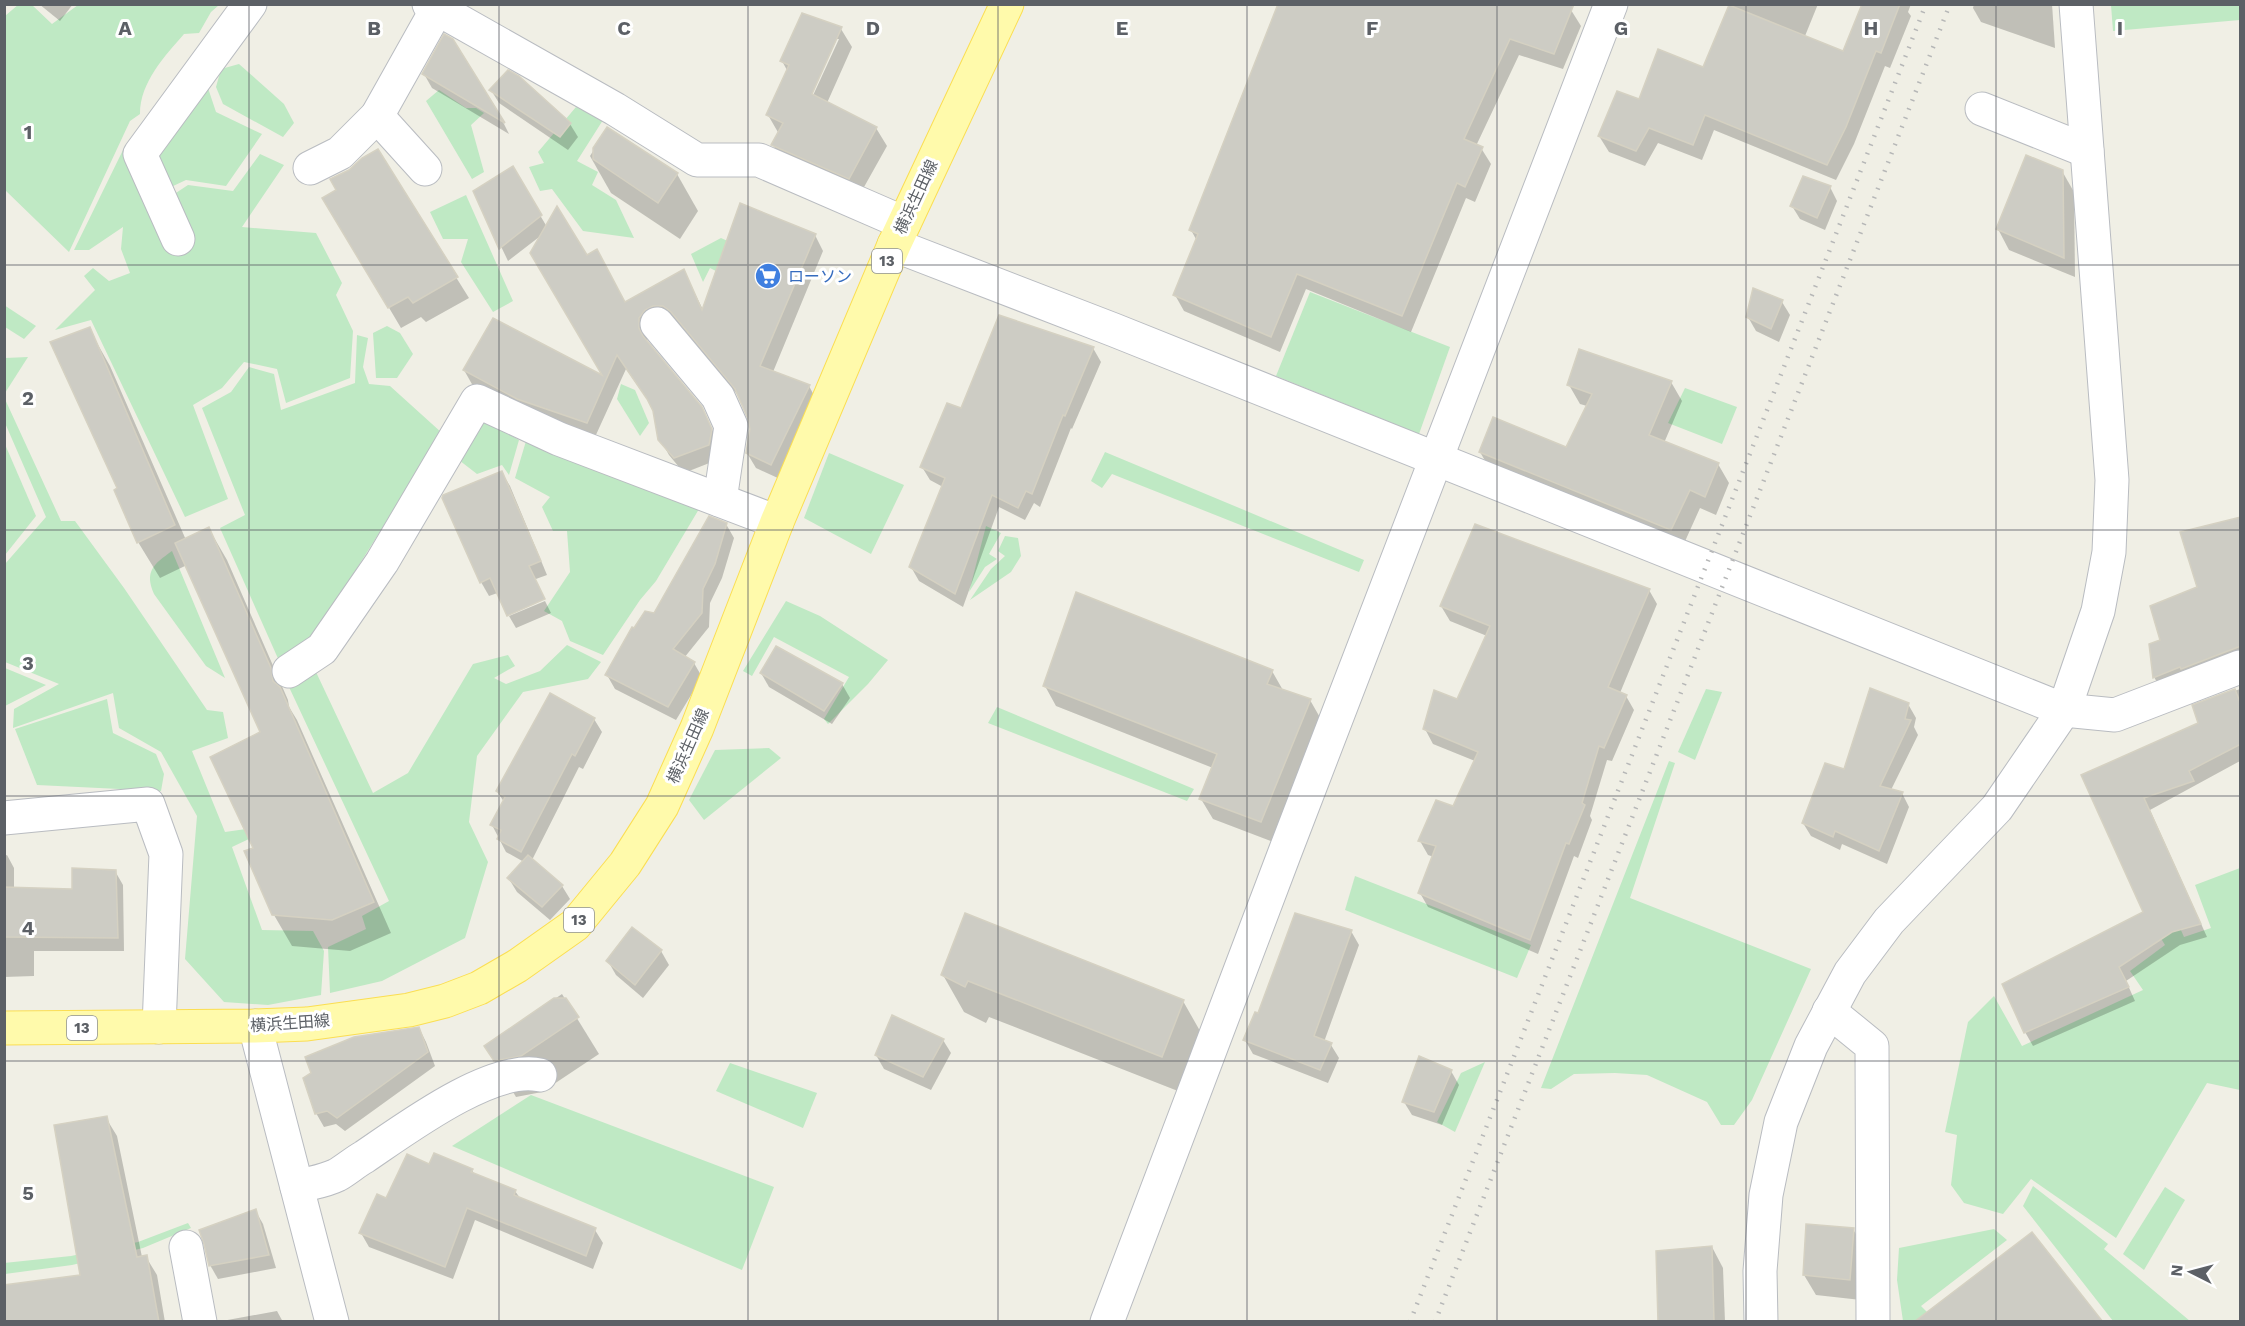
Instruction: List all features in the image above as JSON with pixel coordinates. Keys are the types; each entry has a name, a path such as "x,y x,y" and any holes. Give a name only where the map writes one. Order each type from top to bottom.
{"main road":[{"name":"横浜生田線","path":"4,1028 307,1024 409,1010 445,1001 479,988 517,966 575,925 625,864 662,806 698,728 777,522 899,234 1007,4"}],"street":[{"path":"178,239 140,154 250,4"},
{"path":"1761,1322 1760,1271 1766,1195 1781,1122 1811,1047 1850,973 1889,921 1997,808 2064,711 2098,611 2109,552 2112,480 2076,4"},
{"path":"1107,1322 1284,852 1437,460 1605,6"},
{"path":"310,168 340,153 377,116 433,7 615,109 697,160 759,160 899,234 1114,330 2064,711 2115,715 2241,667"},
{"path":"1982,109 2087,151"},
{"path":"377,116 426,169"},
{"path":"657,324 718,396 731,426 720,500"},
{"path":"289,671 322,649 368,582 477,401 558,439 777,522"},
{"path":"4,818 148,804 166,854 159,1027"},
{"path":"1829,1011 1872,1046 1874,1322"},
{"path":"255,1026 332,1322"},
{"path":"297,1187 336,1175 425,1116 476,1088 510,1075 528,1072 540,1075"},
{"path":"186,1247 200,1322"}],"green space":[{"path":"19,4 32,5 52,24 78,5 219,5 211,12 199,33 184,34 155,70 144,91 140,114 130,121 69,252 5,190 5,16"},
{"path":"2111,5 2240,5 2240,20 2113,31"},
{"path":"239,64 284,104 294,123 283,137 223,104 216,87 221,69"},
{"path":"206,82 216,112 262,134 226,186 186,180 171,187 155,149"},
{"path":"439,90 466,108 476,108 484,113 471,125 484,172 472,179 426,101"},
{"path":"576,107 603,120 577,161 598,172 592,185 616,200 634,238 583,231 552,189 540,191 529,167 544,163 538,152"},
{"path":"123,150 131,155 150,210 188,185 233,191 260,154 284,165 242,227 316,233 342,283 336,295 353,331 350,378 286,403 277,369 244,362 222,388 193,405 228,499 185,517 91,320 55,330 95,290 84,276 93,268 109,281 130,273 121,249 123,227 89,250 74,250"},
{"path":"466,195 513,301 493,312 461,262 468,239 443,239 430,212"},
{"path":"721,238 732,243 718,272 710,268 703,282 691,254"},
{"path":"1310,292 1450,347 1419,434 1276,376"},
{"path":"4,305 36,326 24,339 5,327"},
{"path":"387,326 400,333 413,354 397,378 376,378 373,333"},
{"path":"357,335 368,338 363,367 369,384 390,386 442,433 313,638 280,663 220,528 245,515 202,408 231,392 249,367 274,374 281,410 355,383"},
{"path":"28,357 5,393 5,358"},
{"path":"621,384 635,390 649,423 640,436 617,399"},
{"path":"1685,388 1737,407 1722,444 1668,423"},
{"path":"4,397 61,521 75,521 124,588 207,710 223,712 228,738 192,751 225,832 246,829 251,838 232,847 262,930 313,931 324,951 321,995 268,1005 224,1002 185,959 197,816 161,752 119,728 113,693 13,728 14,709 59,684 5,662 5,564 46,517 5,423"},
{"path":"480,418 519,440 509,475 502,465 477,474 455,457"},
{"path":"526,441 699,509 656,581 640,600 603,655 570,641 562,621 544,611 570,572 567,531 553,531 542,507 550,497 515,478"},
{"path":"4,442 36,516 5,555 4,555"},
{"path":"1105,452 1364,560 1359,572 1112,474 1102,488 1091,481"},
{"path":"829,453 904,485 871,554 804,518"},
{"path":"986,526 1001,533 989,554 997,559 985,567 969,592"},
{"path":"1005,536 1018,538 1021,556 1011,572 970,600 991,569 1005,556 998,551"},
{"path":"172,551 225,678 206,666 154,594 150,579 152,569"},
{"path":"786,601 820,616 888,660 868,684 828,724 824,719 849,677 774,637 752,676 743,671"},
{"path":"567,645 601,662 588,679 523,692 477,756 469,822 488,862 465,938 382,981 330,993 328,947 366,929 362,916 389,901 289,687 316,672 373,793 408,773 473,664 508,655 515,666 494,678 506,684 540,671"},
{"path":"5,668 46,685 5,706"},
{"path":"1706,689 1722,692 1695,760 1678,752"},
{"path":"107,699 113,733 156,754 164,774 161,791 37,785 15,729"},
{"path":"997,707 1194,789 1187,801 988,723"},
{"path":"769,748 781,758 704,820 689,800 715,750"},
{"path":"1669,761 1675,763 1630,898 1811,969 1752,1100 1734,1125 1721,1125 1707,1102 1647,1075 1574,1074 1551,1089 1541,1088"},
{"path":"2240,868 2240,1090 2207,1083 2116,1238 2031,1179 2003,1214 1964,1203 1951,1185 1957,1135 1945,1132 1968,1022 1994,996 2022,1046 2143,990 2130,971 2165,945 2145,912 2169,903 2184,937 2211,928 2195,885"},
{"path":"1355,876 1531,945 1517,978 1345,910"},
{"path":"1485,1062 1455,1132 1437,1122 1461,1073"},
{"path":"730,1063 817,1093 803,1128 716,1091"},
{"path":"531,1095 774,1187 742,1270 452,1146"},
{"path":"2033,1186 2108,1244 2104,1249 2190,1321 2113,1321 2023,1206"},
{"path":"2165,1187 2185,1200 2144,1270 2123,1254"},
{"path":"188,1223 191,1228 143,1248 72,1265 5,1274 4,1263 71,1256 138,1242"},
{"path":"1994,1229 2007,1240 1921,1306 1935,1320 1903,1321 1897,1280 1899,1248"}],"building":[{"path":"1278,4 1574,4 1554,54 1510,39 1464,139 1483,147 1465,187 1457,183 1402,316 1297,274 1271,337 1173,295 1198,234 1189,230"},
{"path":"1862,4 1900,4 1881,53 1876,51 1846,127 1827,165 1705,115 1693,145 1649,128 1636,151 1598,136 1617,91 1639,99 1658,49 1703,67 1729,5 1843,51"},
{"path":"802,13 842,27 812,94 877,127 849,179 771,145 783,123 766,115 789,65 780,61"},
{"path":"444,34 453,39 505,123 422,74"},
{"path":"508,70 519,76 571,123 560,137 489,90"},
{"path":"607,127 678,173 658,203 593,159 593,148"},
{"path":"378,149 458,277 413,303 408,297 388,308 322,198 336,190 330,179 349,170 362,158"},
{"path":"2026,155 2063,170 2064,258 1996,229"},
{"path":"513,166 542,215 499,249 473,191"},
{"path":"1803,176 1831,186 1817,218 1790,206"},
{"path":"740,203 816,234 760,366 810,385 771,465 746,453 750,429 735,389 671,312 663,306 653,306 645,310 639,318 639,328 643,336 702,407 712,429 709,445 674,458 658,440 653,411 617,355 587,423 517,399 463,370 493,318 602,375 530,253 557,206 587,255 597,249 625,302 684,269 702,310"},
{"path":"1753,288 1783,300 1771,329 1746,317"},
{"path":"999,315 1094,347 1065,416 1063,415 1032,494 1026,491 1018,508 992,495 955,594 909,567 945,478 920,467 947,403 961,408"},
{"path":"90,327 175,525 137,543 114,490 117,488 50,342"},
{"path":"1579,349 1672,381 1649,435 1719,463 1705,497 1690,490 1671,530 1479,452 1493,417 1566,447 1592,394 1567,385"},
{"path":"502,471 541,561 529,566 545,599 507,616 490,578 480,583 442,498 443,495"},
{"path":"709,516 727,523 715,564 703,589 702,613 673,649 695,662 668,707 605,675 632,627 634,628 645,611 654,613"},
{"path":"2241,517 2241,646 2153,678 2149,644 2160,640 2150,606 2197,587 2180,532"},
{"path":"1475,524 1650,589 1608,687 1627,695 1604,748 1599,746 1582,803 1585,805 1569,844 1566,843 1530,940 1418,893 1436,846 1418,841 1436,800 1453,806 1478,752 1423,729 1434,690 1457,699 1490,626 1440,606"},
{"path":"209,527 271,668 273,681 280,687 374,902 332,920 272,915 244,851 253,848 210,757 260,732 175,543"},
{"path":"1076,592 1273,670 1267,684 1311,699 1261,822 1199,799 1217,754 1043,686"},
{"path":"776,646 843,683 824,711 760,673"},
{"path":"1870,688 1909,703 1905,719 1911,720 1880,786 1903,792 1879,851 1835,831 1833,837 1802,823 1825,763 1844,769"},
{"path":"2235,689 2241,705 2241,744 2189,771 2194,781 2144,798 2201,924 2172,932 2119,967 2129,987 2024,1033 2002,984 2143,912 2081,775 2198,723 2192,705"},
{"path":"550,693 595,718 575,756 572,754 521,852 497,839 501,830 490,825 505,797 496,791"},
{"path":"528,855 563,885 542,907 507,878"},
{"path":"72,868 116,870 118,938 4,937 4,887 72,889"},
{"path":"965,913 1184,1000 1162,1057 968,981 965,987 941,975"},
{"path":"1295,913 1352,930 1314,1036 1332,1043 1320,1070 1243,1040 1255,1012 1258,1013"},
{"path":"632,927 662,950 635,985 606,961"},
{"path":"554,998 566,998 579,1017 521,1056 494,1061 484,1046"},
{"path":"892,1015 944,1039 923,1077 875,1055"},
{"path":"419,1027 428,1052 337,1118 327,1111 315,1114 303,1078 311,1073 305,1057 354,1037"},
{"path":"1419,1056 1452,1070 1434,1112 1402,1102"},
{"path":"107,1116 137,1257 147,1255 159,1322 4,1322 4,1285 80,1275 54,1125"},
{"path":"434,1153 473,1169 471,1172 516,1190 514,1195 596,1228 586,1256 467,1208 445,1267 359,1233 377,1194 386,1198 407,1154 429,1164"},
{"path":"256,1209 269,1255 209,1266 199,1230"},
{"path":"1806,1224 1854,1228 1850,1280 1803,1275"},
{"path":"2032,1232 2103,1322 1914,1322"},
{"path":"1712,1246 1714,1322 1658,1322 1656,1251"}],"railway":[{"path":"1410,1322 1926,4"},
{"path":"1435,1322 1950,4"}],"place":[{"name":"ローソン","path":"768,276"}]}
